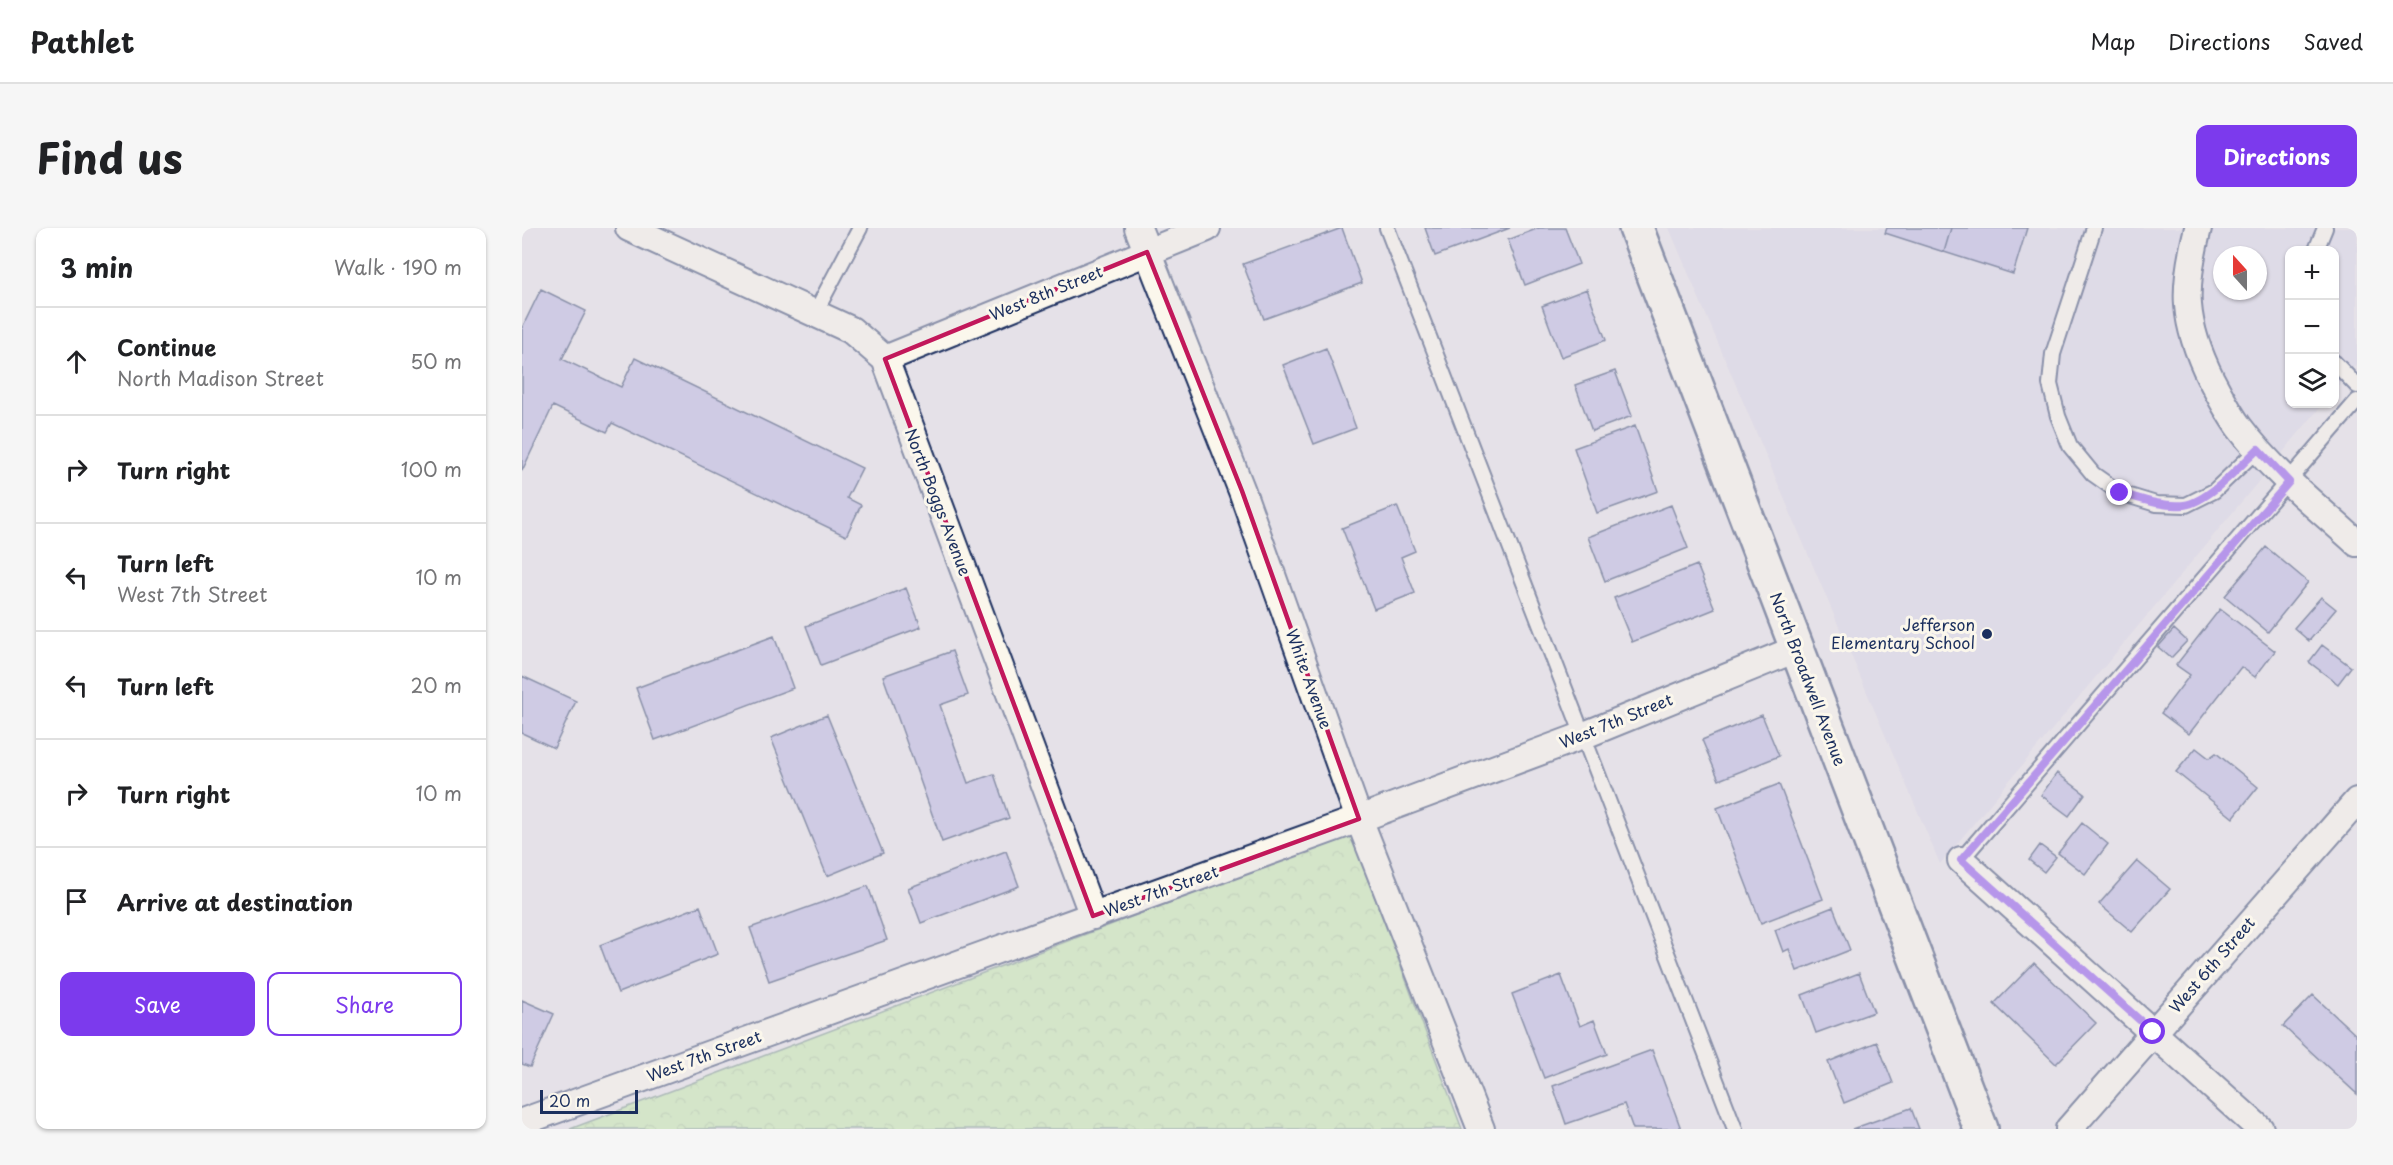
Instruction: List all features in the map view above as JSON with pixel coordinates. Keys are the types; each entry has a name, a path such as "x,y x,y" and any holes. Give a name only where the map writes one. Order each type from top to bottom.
{"main road":[{"name":"North Broadwell Avenue","path":"1636,228 1981,1129"}],"street":[{"name":"North Boggs Avenue","path":"629,228 851,330 885,359 1093,916"},
{"name":"White Avenue","path":"1138,228 1242,491 1359,819 1481,1129"},
{"name":"West 8th Street","path":"885,359 1207,228"},
{"path":"2198,228 2188,286 2191,326 2204,365 2226,407 2258,449 2289,482 2357,543"},
{"name":"West 7th Street","path":"522,1122 1359,819 1582,735 1796,649"},
{"name":"West 6th Street","path":"2069,1129 2357,801"},
{"path":"1961,860 2260,1129"}],"lane":[{"path":"815,314 860,228"},
{"path":"1387,228 1735,1129"},
{"path":"2094,228 2052,354 2050,384 2058,416 2070,446 2093,474 2120,493 2156,504 2186,505 2214,491 2258,449"},
{"path":"2318,246 2325,228"},
{"path":"2339,367 2357,386"},
{"path":"1961,860 2357,401"}],"highlighted area":[{"path":"1147,252 1242,491 1359,819 1093,916 885,359"}],"shaded area":[{"name":"Jefferson Elementary School","path":"1669,228 2357,228 2357,363 2339,385 2339,246 2285,246 2285,408 2320,408 1940,864"}],"green space":[{"path":"1351,834 1462,1129 570,1129"}],"building":[{"path":"1342,228 1362,283 1264,319 1243,264"},
{"path":"1425,228 1510,228 1435,256"},
{"path":"1539,228 1565,228 1579,264 1525,285 1508,240"},
{"path":"1887,228 1951,228 1944,252 1885,233"},
{"path":"1951,228 2027,228 2013,274 1944,252"},
{"path":"541,289 586,311 562,359 621,387 635,358 862,468 847,498 861,505 846,536 612,423 607,432 553,406 522,471 522,328"},
{"path":"1587,289 1606,340 1561,357 1542,306"},
{"path":"1326,348 1356,428 1314,444 1283,365"},
{"path":"1615,371 1632,416 1592,431 1575,385"},
{"path":"1635,426 1658,491 1597,513 1574,448"},
{"path":"1671,505 1688,548 1605,581 1588,537"},
{"path":"1397,506 1415,551 1401,557 1415,593 1374,609 1342,528"},
{"path":"2266,547 2308,582 2268,632 2225,596"},
{"path":"1697,565 1715,609 1632,642 1614,598"},
{"path":"906,588 921,627 821,665 806,626"},
{"path":"2321,597 2336,609 2309,641 2294,628"},
{"path":"2220,609 2275,651 2255,677 2241,667 2189,734 2161,713 2190,675 2176,665"},
{"path":"2174,629 2187,641 2171,658 2158,647"},
{"path":"774,636 793,688 655,740 636,688"},
{"path":"2322,645 2351,667 2338,684 2309,662"},
{"path":"952,651 968,695 940,705 968,783 994,774 1009,818 942,842 883,676"},
{"path":"522,676 576,701 554,748 522,733"},
{"path":"827,715 883,853 827,876 771,738"},
{"path":"1762,715 1779,756 1719,780 1702,740"},
{"path":"2196,748 2209,758 2216,753 2258,787 2233,818 2176,772"},
{"path":"2057,773 2085,794 2069,816 2041,795"},
{"path":"1779,784 1823,899 1761,923 1717,808"},
{"path":"2082,823 2108,844 2085,874 2058,853"},
{"path":"2040,845 2056,857 2044,872 2029,860"},
{"path":"1006,851 1019,886 921,923 908,888"},
{"path":"2137,861 2170,889 2132,932 2099,904"},
{"path":"868,886 887,940 769,981 750,928"},
{"path":"700,906 718,954 618,993 600,945"},
{"path":"1833,907 1850,950 1797,971 1789,949 1783,952 1775,930"},
{"path":"2034,963 2096,1023 2056,1064 1994,1004"},
{"path":"1859,973 1874,1012 1816,1033 1802,995"},
{"path":"1561,975 1580,1026 1594,1020 1607,1054 1544,1078 1512,994"},
{"path":"2313,995 2357,1036 2357,1094 2283,1026"},
{"path":"522,1000 554,1014 530,1067 522,1064"},
{"path":"1877,1042 1893,1083 1844,1103 1828,1062"},
{"path":"1652,1050 1681,1129 1633,1129 1624,1104 1566,1124 1553,1086"},
{"path":"1911,1108 1919,1129 1852,1129"}],"place":[{"name":"Jefferson Elementary School","path":"1987,634"}],"route":[{"path":"2120,493 2156,504 2186,505 2214,491 2258,449 2289,482 1961,860 2153,1032"}]}
